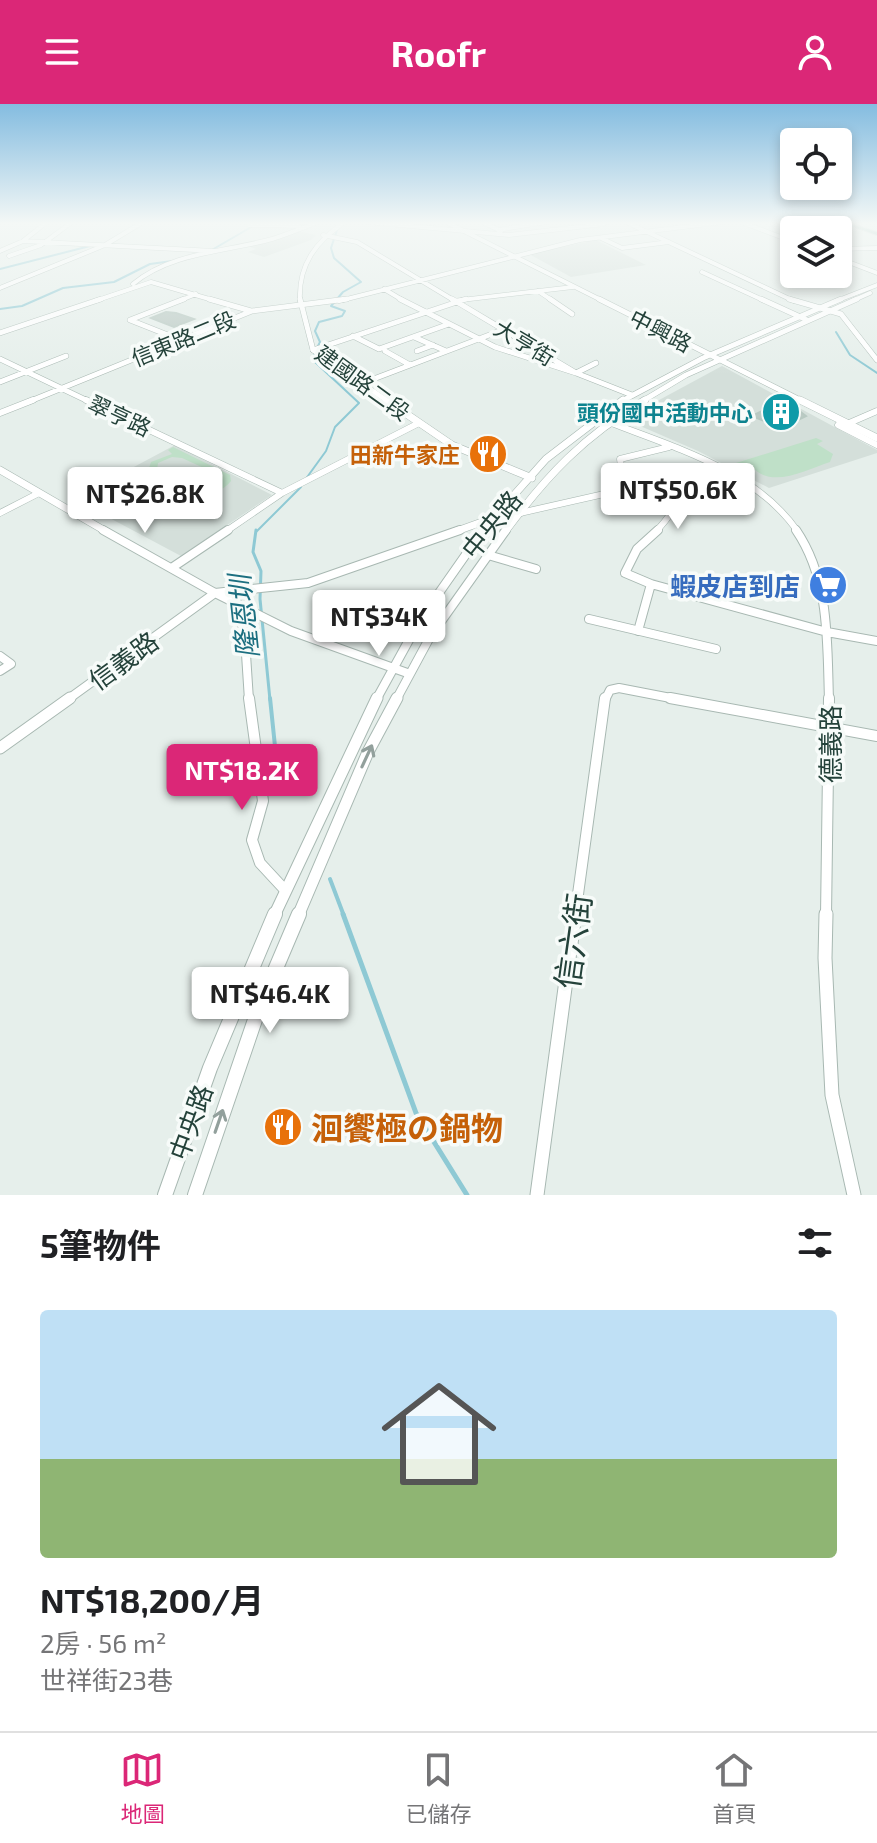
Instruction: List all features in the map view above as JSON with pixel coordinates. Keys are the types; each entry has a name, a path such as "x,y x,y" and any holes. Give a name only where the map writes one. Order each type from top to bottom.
{"street":[{"path":"0,288 37,273"},
{"path":"121,292 144,273"},
{"name":"建國路二段","path":"303,273 299,305 313,350 452,445 542,482"},
{"name":"大亨街","path":"409,273 576,373 632,395"},
{"name":"信東路二段","path":"0,413 252,311 334,302 448,273"},
{"name":"中興路","path":"546,273 665,330"},
{"name":"中興路","path":"549,273 877,436"},
{"path":"704,273 807,320"},
{"path":"736,273 816,309 841,314 877,360"},
{"path":"0,333 156,282 252,311"},
{"path":"313,350 456,300 573,287"},
{"name":"中央路","path":"165,1195 186,1130 241,989 343,763 392,668 444,584 493,518 530,477 596,417 632,395 712,354 816,309 877,288"},
{"name":"中央路","path":"195,1195 259,1008 368,752 410,674 461,590 542,482 574,449 609,421 670,383 877,288"},
{"path":"384,289 422,312 495,347 576,373 596,363"},
{"path":"537,291 572,314"},
{"path":"178,339 130,320 197,294"},
{"path":"382,350 450,324"},
{"path":"363,383 505,329"},
{"path":"353,336 410,365"},
{"path":"414,336 446,351"},
{"path":"417,351 433,345"},
{"path":"866,345 876,346"},
{"path":"0,382 66,356"},
{"name":"翠亨路","path":"0,359 282,493"},
{"path":"850,422 877,411"},
{"name":"德義路","path":"596,417 670,447 764,494 793,525 810,550 820,578 827,632 830,727 825,958 832,1095 854,1195"},
{"path":"173,567 282,493 419,423"},
{"path":"838,425 877,445"},
{"path":"641,486 621,466 620,459 670,447"},
{"path":"0,470 215,593 268,619 410,674"},
{"path":"493,518 715,470"},
{"path":"715,470 687,486 669,519 637,549 625,573 650,585 827,632 877,641"},
{"path":"0,513 39,493"},
{"name":"信義路","path":"0,748 215,593 308,583 493,518"},
{"path":"488,555 536,569"},
{"path":"638,631 650,585"},
{"path":"237,603 245,639 250,709 263,801 252,840 260,863 285,890"},
{"path":"589,619 716,649"},
{"path":"0,656 11,664 0,671"},
{"name":"信六街","path":"537,1195 605,696 610,690 619,688 830,727"},
{"path":"830,727 877,736"}],"shaded area":[{"path":"564,273 597,273 571,277"},
{"path":"722,366 877,450 877,453 769,488 698,451 624,419"},
{"path":"175,445 272,495 181,556 74,499"}],"green space":[{"path":"816,438 823,441 817,444 833,454 830,462 799,473 767,476 750,464 741,467 736,463"},
{"path":"173,447 230,475 231,481 211,494 179,488 148,471 151,462 172,454 168,450","holes":["172,457 182,458 219,475 222,483 214,488 198,490 157,470 158,463"]}],"building":[{"path":"166,312 194,319 174,327 151,318"},
{"name":"頭份國中活動中心","path":"785,400 806,416 782,428 752,416"}],"waterway":[{"path":"0,309 22,306 63,288 114,282 132,273"},
{"name":"隆恩圳","path":"318,346 320,342 315,331 319,322 342,316 345,311 331,306 343,292 361,282 351,273"},
{"name":"隆恩圳","path":"836,332 850,355 877,373"},
{"name":"隆恩圳","path":"305,480 326,451 335,427 359,403 315,362 312,358 315,353"},
{"name":"隆恩圳","path":"256,532 301,487"},
{"name":"隆恩圳","path":"256,530 253,552 261,571 260,599 270,700"},
{"name":"隆恩圳","path":"270,698 276,756 294,788"},
{"name":"隆恩圳","path":"330,879 344,916"},
{"name":"隆恩圳","path":"343,914 416,1113 467,1195"}],"place":[{"name":"頭份國中活動中心","path":"781,412"},
{"name":"田新牛家庄","path":"488,454"},
{"name":"蝦皮店到店","path":"828,585"},
{"name":"洄饗極の鍋物","path":"283,1127"}]}
